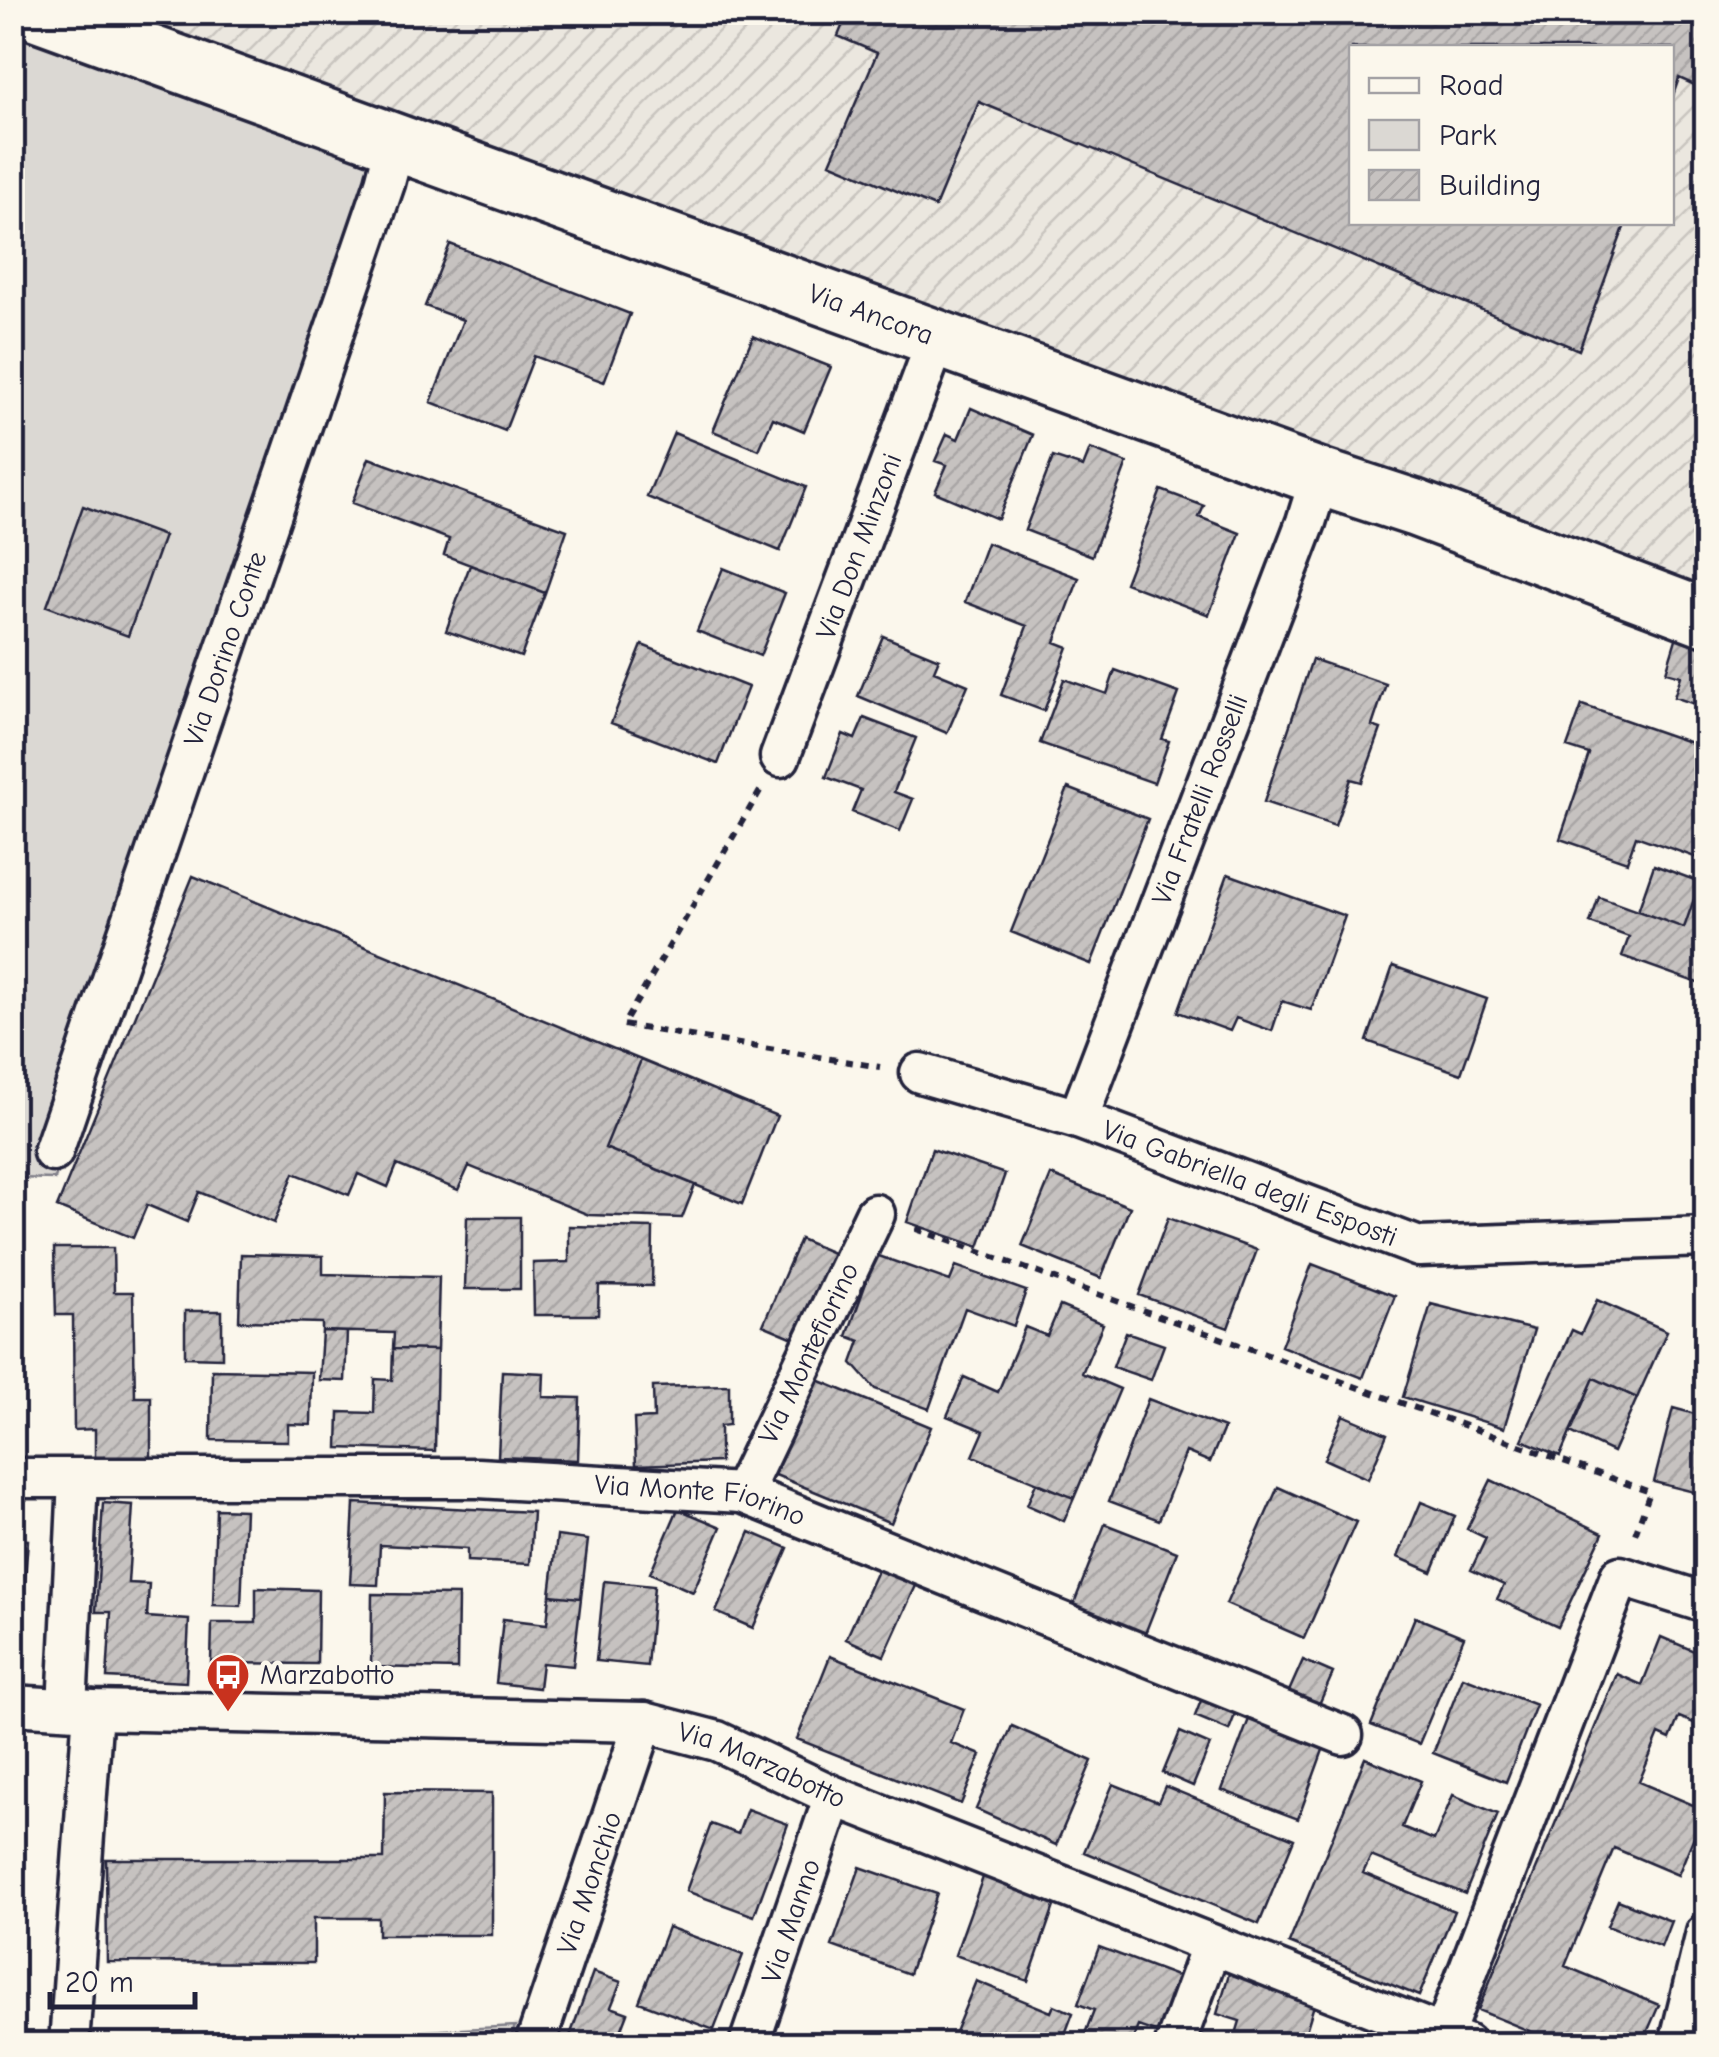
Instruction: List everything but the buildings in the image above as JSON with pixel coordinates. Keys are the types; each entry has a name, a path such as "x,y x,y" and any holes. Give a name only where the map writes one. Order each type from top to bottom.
{"main road":[{"name":"Via Ancora","path":"36,12 1415,508 1706,618"}],"street":[{"name":"Via Dorino Conte","path":"53,1152 385,183 396,141"},
{"name":"Via Don Minzoni","path":"780,757 938,336"},
{"name":"Via Fratelli Rosselli","path":"1078,1120 1320,477"},
{"name":"Via Gabriella degli Esposti","path":"920,1074 1078,1120 1419,1247 1706,1237"},
{"name":"Via Montefiorino","path":"742,1493 875,1214"},
{"name":"Via Monte Fiorino","path":"12,1478 478,1478 742,1493 1342,1735"},
{"path":"69,2044 80,1709 78,1480"},
{"path":"1454,2040 1526,1821 1620,1576 1706,1603"},
{"name":"Via Marzabotto","path":"12,1704 80,1709 644,1722 717,1741 834,1796 1454,2040"},
{"name":"Via Monchio","path":"535,2044 644,1722"},
{"name":"Via Manno","path":"749,2044 834,1796"},
{"path":"1679,2044 1706,1933"},
{"path":"1176,2044 1211,1946"}],"path":[{"path":"780,757 622,1025 920,1074"},
{"path":"875,1214 1650,1492 1620,1576"}],"shaded area":[{"path":"62,13 1706,13 1706,608"}],"green space":[{"path":"12,13 399,135 55,1179 13,1178"},
{"path":"515,2026 509,2044 189,2044"}],"place":[{"name":"Marzabotto","path":"228,1713"}]}
